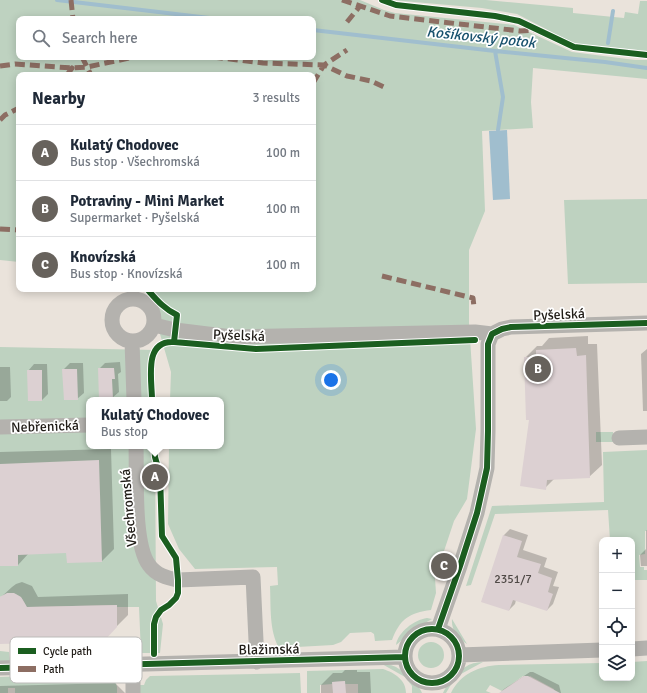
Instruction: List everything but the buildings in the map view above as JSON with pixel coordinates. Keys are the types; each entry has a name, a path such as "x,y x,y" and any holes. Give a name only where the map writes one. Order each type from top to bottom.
{"street":[{"path":"132,294 148,304 153,314 154,325 148,335 144,338 132,341 121,337 116,333 112,322 114,311 117,306 132,294"},
{"name":"Pyšelská","path":"154,325 175,330 232,337 475,332 492,334 502,329 511,327 647,323"},
{"path":"438,629 477,513 487,468 488,344 492,334"},
{"path":"132,341 134,397"},
{"name":"Nebřenická","path":"0,428 86,425"},
{"path":"619,438 647,437"},
{"name":"Všechromská","path":"136,449 138,526 142,551 148,564 156,573 178,580 254,578 258,662"},
{"path":"426,629 438,629 451,636 456,642 460,655 458,665 454,672 433,688 425,681 417,678 411,672 405,657 407,645 414,635 426,629"},
{"path":"635,649 647,648"},
{"path":"460,655 599,650"},
{"name":"Blažimská","path":"142,665 405,657"},
{"name":"Blažimská","path":"0,668 10,668"}],"green space":[{"path":"0,0 360,0 395,13 514,25 572,52 635,60 647,60 647,79 533,68 531,102 533,128 482,131 485,211 469,250 469,323 476,429 467,499 454,521 435,578 436,593 431,610 423,611 406,618 398,627 392,640 375,641 374,634 371,632 350,633 341,642 333,645 279,648 272,626 270,586 278,585 277,567 195,569 179,549 168,524 169,449 224,449 224,397 170,397 171,372 148,292 316,292 316,72 16,72 16,262 0,260"},
{"path":"392,0 486,0 573,8 573,13 624,18 625,12 638,14 640,1 647,1 647,51 571,42 517,14 482,8"},
{"path":"647,199 647,283 568,284 564,200"},
{"path":"0,347 155,350 155,397 86,397 86,449 155,449 156,601 163,624 160,653 142,653 139,607 117,607 116,605 26,607 22,599 16,594 8,594 0,597"},
{"path":"596,432 613,432 613,442 596,442"},
{"path":"647,450 647,531 645,531 645,554 639,555 640,567 644,567 644,570 647,570 647,580 635,580 635,537 610,537 608,510 495,514 471,585 466,586 492,506 604,502 603,452"},
{"path":"427,618 432,619 418,627 396,645 397,640 407,627 417,621"},
{"path":"452,619 467,644 456,634"},
{"path":"431,642 440,646 444,655 440,664 431,668 422,664 418,655 422,646"},
{"path":"0,651 9,652 10,661 0,662"},
{"path":"647,661 647,693 555,693 554,689 530,676 523,676 502,691 490,685 486,691 491,693 451,693 459,681 465,676 484,667 499,665 599,663 599,681 635,681 635,662"},
{"path":"483,662 461,674 452,683 446,693 443,693 450,682 464,668 473,663"},
{"path":"382,664 392,665 398,668 420,688 422,693 412,693 412,686 405,677"},
{"path":"383,669 392,673 402,681 406,688 406,693 358,693 358,684 345,684 345,681 320,685 320,693 307,693 307,671"},
{"path":"300,673 301,693 140,693 140,685 144,685 150,676"},
{"path":"0,677 10,677 10,683 116,683 117,693 15,693 15,688 8,688 8,693 0,693"}],"water":[{"path":"507,130 510,199 493,200 489,131"}],"waterway":[{"name":"Košíkovský potok","path":"57,0 193,16"},
{"path":"608,43 613,11"},
{"name":"Košíkovský potok","path":"316,30 605,62 647,68"},
{"path":"495,51 503,97 498,130"}],"marked path":[{"path":"71,0 73,16"},
{"path":"342,0 390,16 520,31 534,30"},
{"path":"347,22 360,6"},
{"path":"316,78 324,65 347,50"},
{"path":"84,60 90,72"},
{"path":"0,66 15,64 72,68 87,67 120,60"},
{"path":"238,60 263,63 324,65 347,76 371,81 384,87"},
{"path":"69,72 72,68 71,72"},
{"path":"0,120 5,115 16,110"},
{"path":"0,229 16,230"},
{"path":"382,276 473,298 474,307"}],"cycle path":[{"path":"382,0 396,5 495,16 519,21 574,47 647,55"},
{"path":"150,292 164,307 177,315 174,342 164,343 157,347 153,354 151,363 152,397"},
{"path":"438,629 477,513 487,468 488,344 492,334 502,329 511,327 647,323"},
{"path":"174,342 256,349 475,340"},
{"path":"154,449 160,475 162,536 176,558 178,593 176,598 161,610 156,617 154,624 154,654"},
{"path":"432,629 442,631 451,637 457,646 459,656 457,666 451,675 442,681 432,683 422,681 413,675 407,666 405,656 407,646 413,637 422,631 432,629"},
{"path":"142,664 405,657"},
{"path":"0,668 10,668"}],"place":[{"name":"Potraviny - Mini Market","path":"538,369"},
{"name":"Kulatý Chodovec","path":"155,477"},
{"name":"Knovízská","path":"444,566"}]}
